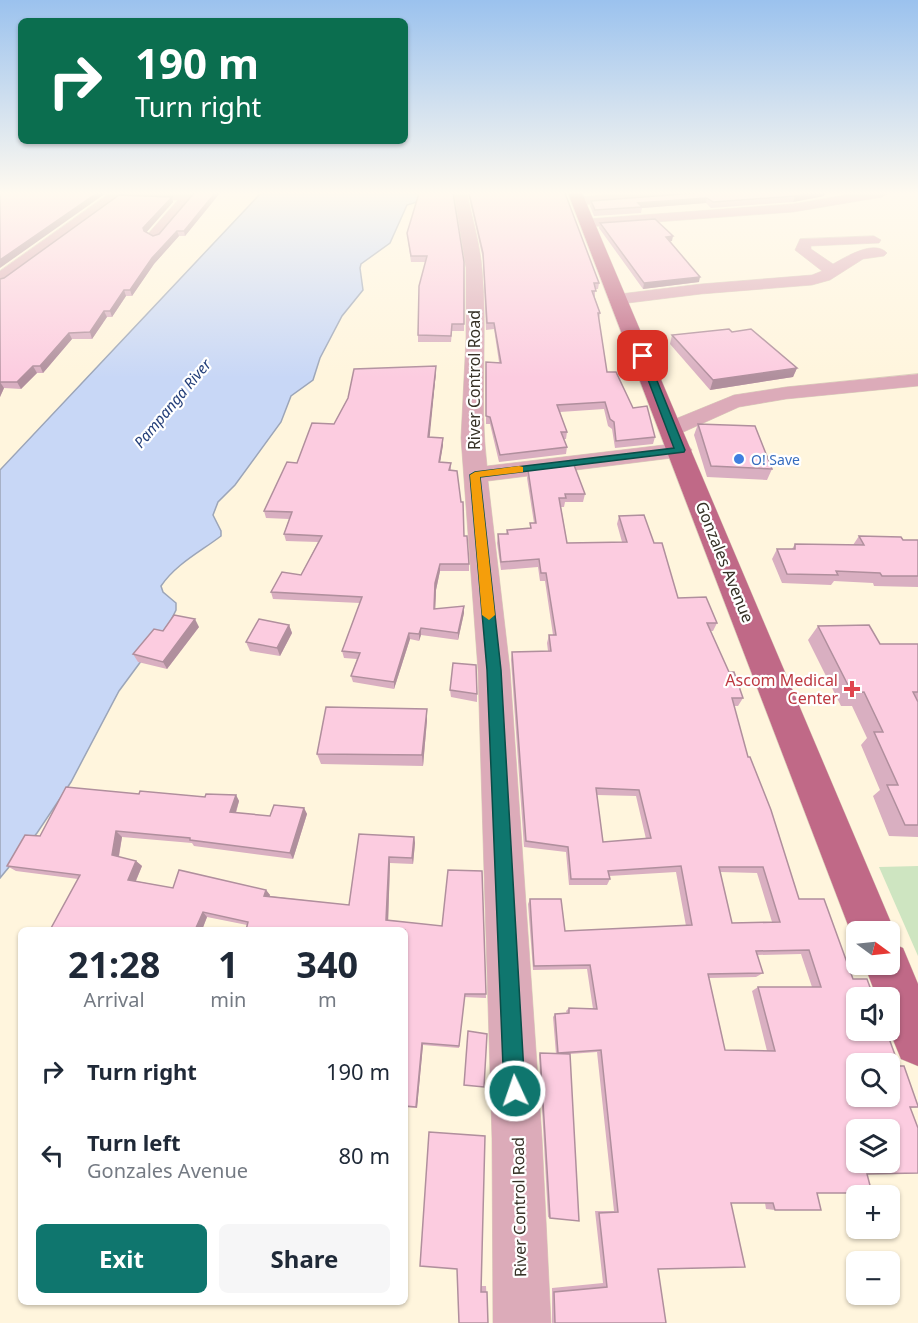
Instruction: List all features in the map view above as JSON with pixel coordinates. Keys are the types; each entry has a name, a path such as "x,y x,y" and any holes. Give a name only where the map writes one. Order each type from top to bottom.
{"main road":[{"name":"Gonzales Avenue","path":"601,255 869,921"},
{"path":"891,975 918,1042"}],"street":[{"path":"4,274 31,255"},
{"name":"River Control Road","path":"472,255 476,339 472,438 494,670 517,1138 522,1323"},
{"path":"808,255 832,271"},
{"path":"620,299 701,288 812,280 824,277 860,255"},
{"path":"475,475 676,440 734,401 786,393 918,380"}],"green space":[{"path":"918,866 918,956 879,867"}],"water":[{"name":"Pampanga River","path":"203,255 374,255 361,264 363,290 342,316 320,358 313,380 291,396 281,422 235,485 218,502 213,515 221,536 181,565 161,586 163,592 176,603 176,610 170,622 119,691 71,782 37,833 0,878 0,470"}],"building":[{"path":"36,255 155,255 130,290 124,290 110,311 104,311 90,332 69,333 40,366 33,366 17,382 0,382 0,279"},
{"path":"463,255 464,324 452,324 451,336 418,335 419,286 427,256 411,256"},
{"path":"483,255 588,255 599,283 594,283 596,291 592,291 600,313 598,313 607,372 616,372 633,408 647,406 655,437 616,441 614,422 610,419 605,402 557,405 567,432 561,432 567,447 500,455 490,417 486,416 486,362 501,363 494,323 487,323"},
{"path":"623,255 681,255 700,277 644,283"},
{"path":"729,329 732,332 751,329 797,368 713,380 672,335"},
{"path":"436,366 428,437 443,438 439,462 451,463 449,470 457,471 461,502 463,502 464,536 467,536 469,564 440,564 435,583 434,609 464,606 458,633 421,628 419,634 409,633 394,682 351,676 360,653 342,651 362,597 271,592 282,572 301,575 322,536 284,534 292,512 264,511 287,462 297,463 312,423 334,424 348,398 354,369"},
{"path":"698,424 755,426 772,469 711,466"},
{"path":"574,465 585,494 565,494 566,498 559,498 567,543 627,542 619,516 644,515 654,543 662,543 678,598 706,597 717,623 707,623 729,672 734,672 743,698 732,698 748,757 750,757 771,810 799,899 824,899 846,960 846,975 852,975 853,979 867,979 870,987 846,987 846,1041 890,1041 894,1053 846,1053 846,1107 900,1107 900,1066 904,1066 918,1106 910,1107 918,1128 918,1173 867,1174 870,1185 846,1185 846,1193 817,1193 821,1210 775,1210 773,1203 731,1203 745,1267 658,1269 666,1323 555,1323 554,1292 607,1287 599,1213 618,1212 601,1050 558,1053 555,1014 569,1013 569,1008 597,1009 590,965 534,966 530,899 561,899 565,931 692,925 681,866 608,871 610,879 571,879 568,847 526,841 512,652 551,651 549,635 556,635 546,573 541,573 539,559 501,562 498,534 508,534 507,530 531,528 530,523 536,523 528,470","holes":["596,788 639,790 651,838 603,842","719,867 763,867 780,922 732,923","809,950 821,987 758,987 775,1051 725,1050 708,974 763,973 756,951"]},
{"path":"859,536 901,537 903,540 918,540 918,576 882,576 880,573 836,571 838,575 787,574 777,549 795,549 795,544 864,545"},
{"path":"174,615 195,619 163,662 133,654 154,629 163,631"},
{"path":"259,619 289,625 277,648 246,642"},
{"path":"869,625 880,644 918,644 918,692 913,692 918,702 918,825 905,825 887,785 898,785 874,732 883,732 864,692 852,693 818,626"},
{"path":"453,663 476,665 477,694 450,690"},
{"path":"326,707 427,709 422,755 317,754"},
{"path":"66,787 139,794 140,791 205,797 206,794 236,795 230,812 270,816 274,805 304,808 290,853 190,840 190,838 116,831 112,855 136,861 128,880 173,888 179,870 266,890 264,896 349,905 359,834 414,837 412,858 389,857 386,920 442,926 448,870 482,871 486,994 465,994 459,1046 422,1043 416,1107 408,1106 408,927 247,927 248,922 203,912 196,927 52,927 80,875 7,866 25,835 40,836"},
{"path":"468,1031 487,1034 484,1087 464,1085"},
{"path":"540,1053 570,1054 579,1221 550,1218"},
{"path":"429,1132 485,1136 481,1292 487,1292 488,1323 459,1323 457,1269 420,1266"}],"slow traffic":[{"path":"489,615 475,475 519,470"}],"place":[{"name":"O! Save","path":"739,459"},
{"name":"Ascom Medical Center","path":"852,689"}],"route":[{"path":"515,1091 494,670 475,475 680,450 643,356"}]}
